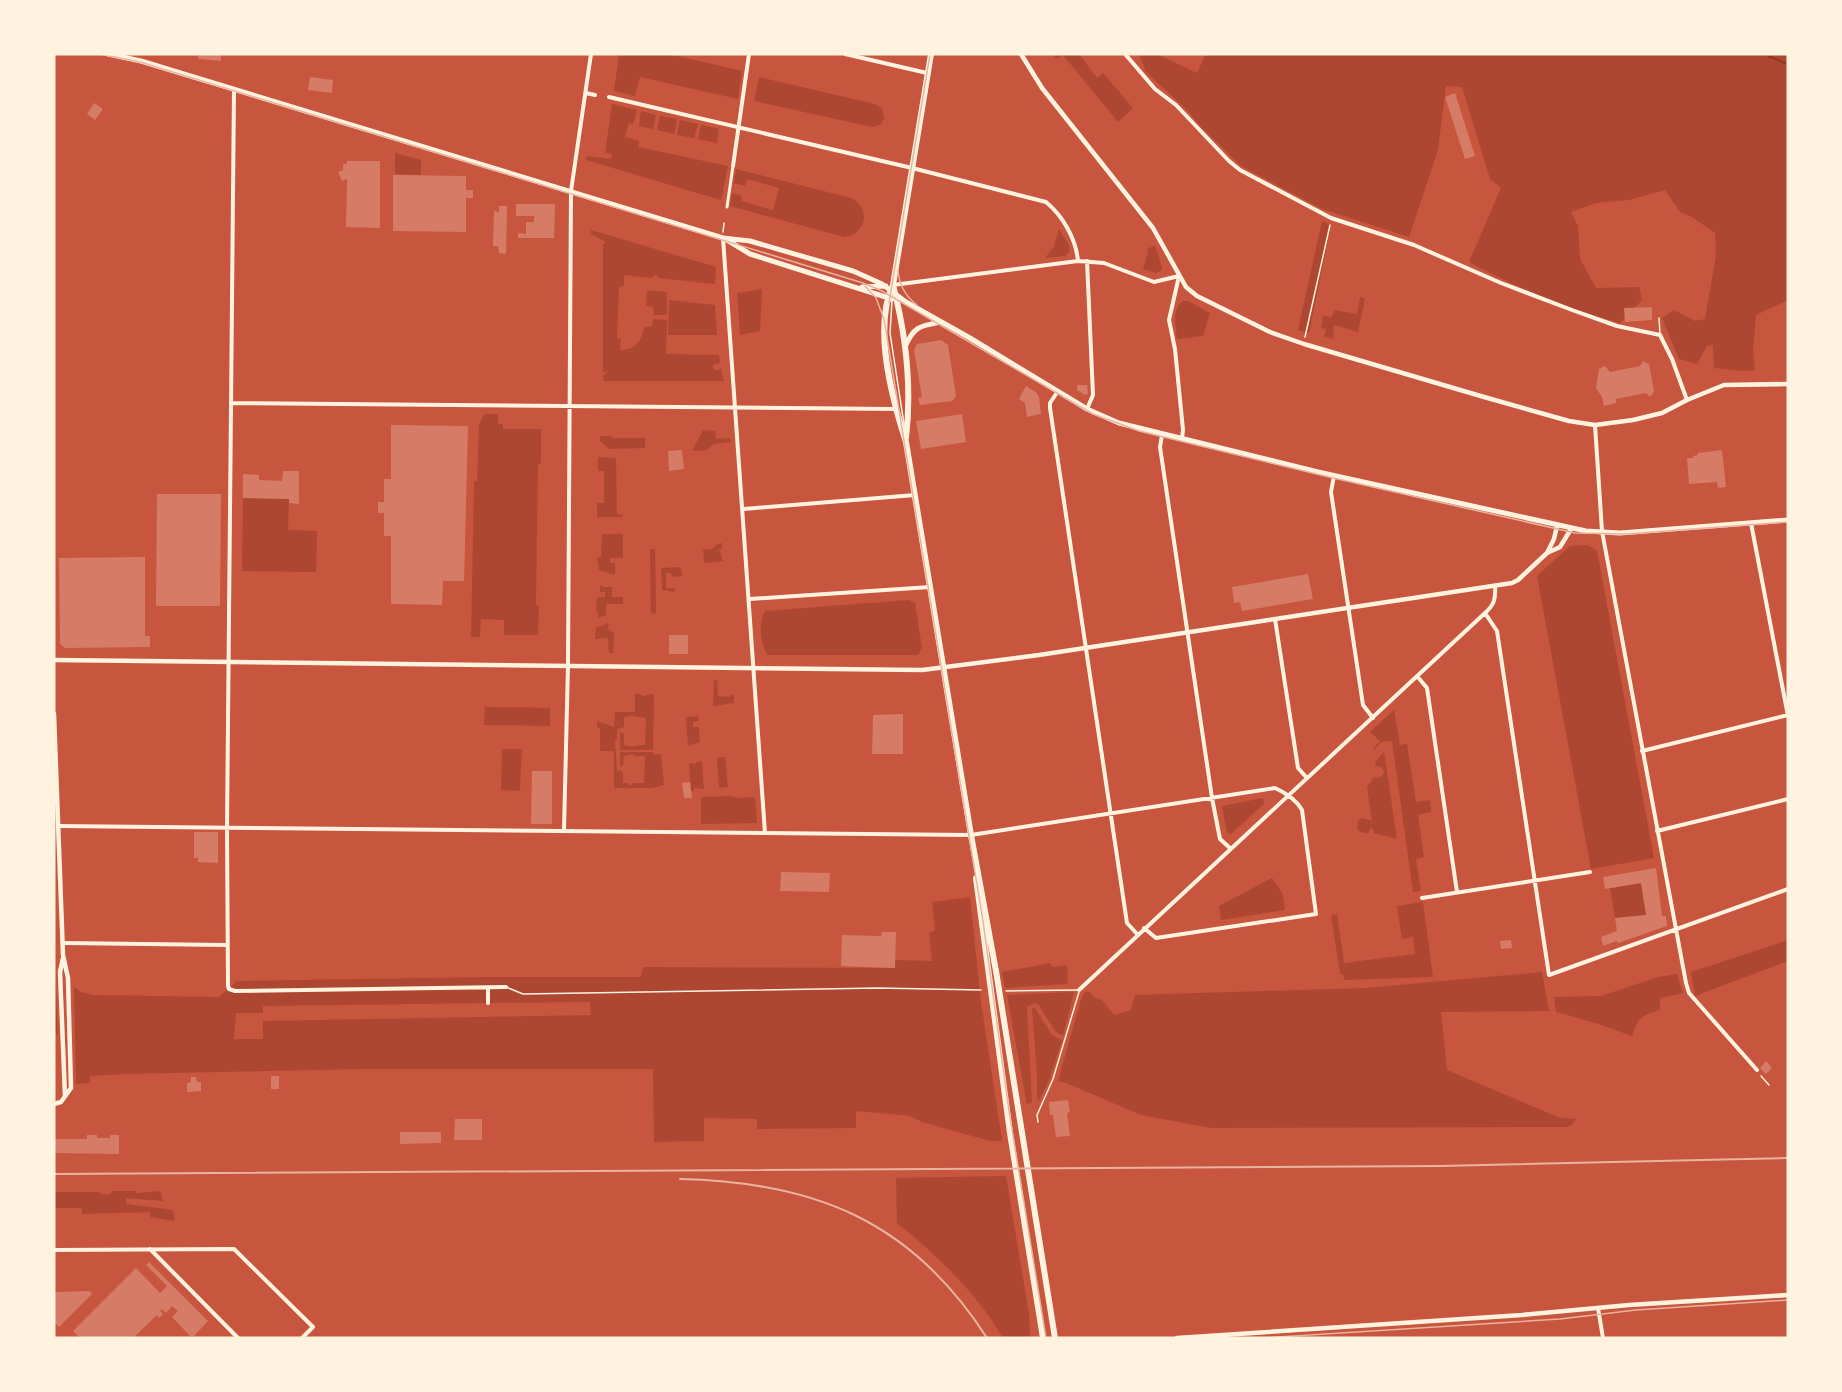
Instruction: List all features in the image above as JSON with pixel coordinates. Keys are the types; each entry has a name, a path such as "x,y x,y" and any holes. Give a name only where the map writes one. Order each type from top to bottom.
{"main road":[{"path":"108,54 141,61 723,238 750,241 853,271 1087,409 1119,423 1162,435 1571,529 1602,533 1788,520"},
{"path":"931,54 892,293 884,319 886,345 896,410 906,439 970,835 1001,999 1055,1338"},
{"path":"723,238 750,254 849,286 892,293"},
{"path":"849,286 892,293"},
{"path":"892,293 905,347 909,381 906,439"},
{"path":"905,347 910,335 917,328 941,322"},
{"path":"970,835 1010,1133 1043,1338"}],"street":[{"path":"564,830 568,665 571,191 591,54"},
{"path":"727,207 749,54"},
{"path":"845,54 928,73"},
{"path":"1021,54 1042,88 1154,228 1186,287 1197,296 1264,330 1304,344 1569,421 1595,425 1662,413 1725,385 1788,384"},
{"path":"1125,54 1155,89 1176,105 1240,170 1331,218 1414,244 1501,283 1572,310 1617,326 1660,335 1672,359 1687,400"},
{"path":"234,89 226,828 228,984 230,989 237,991 506,987"},
{"path":"586,93 595,95"},
{"path":"609,97 1046,202 1053,208 1075,241 1078,261"},
{"path":"723,238 737,409 765,833"},
{"path":"892,293 1078,261 1104,263 1154,282 1179,276"},
{"path":"1087,261 1093,395 1087,409"},
{"path":"1179,276 1169,320 1175,349 1182,440"},
{"path":"1058,391 1050,408 1127,923 1138,934"},
{"path":"231,403 896,410"},
{"path":"1595,425 1602,533 1686,983 1689,993 1757,1070"},
{"path":"1162,435 1160,447 1212,798 1220,839 1231,849"},
{"path":"1334,476 1331,492 1363,705 1373,718"},
{"path":"744,510 915,495"},
{"path":"1642,751 1788,715 1751,523"},
{"path":"1547,553 1557,526"},
{"path":"54,660 922,670 1086,648 1495,586 1518,580 1547,553 1560,547 1571,529"},
{"path":"1079,990 1485,614 1493,605 1496,596 1495,586"},
{"path":"750,599 930,587"},
{"path":"1485,614 1497,631 1549,975 1788,889"},
{"path":"1275,619 1298,768 1307,778"},
{"path":"1417,676 1426,688 1457,892"},
{"path":"54,714 63,944 60,972 65,1096 61,1102 54,1104"},
{"path":"58,826 970,835 1275,788 1289,795 1302,810 1316,914 1156,938 1144,928"},
{"path":"1657,831 1788,799"},
{"path":"1422,898 1590,872"},
{"path":"63,944 227,945"},
{"path":"488,988 488,1003"},
{"path":"149,1249 237,1338"},
{"path":"54,1250 234,1249 313,1328 302,1338"},
{"path":"1177,1338 1522,1316 1598,1308 1788,1295"},
{"path":"1598,1308 1603,1338"}],"lane":[{"path":"892,293 890,333 906,439"},
{"path":"1659,318 1660,335"},
{"path":"506,987 523,994 878,988 981,990"},
{"path":"1006,991 1079,990 1053,1079 1037,1114 1038,1122"}],"path":[{"path":"1304,344 1331,218"},
{"path":"1757,1070 1769,1085"}],"shaded area":[{"path":"619,54 669,54 742,71 738,99 640,77 635,96 614,91"},
{"path":"1053,54 1079,54 1097,78 1103,73 1133,108 1118,122 1063,55 1056,59"},
{"path":"1139,54 1162,54 1161,56 1197,73 1206,54 1788,54 1788,300 1756,315 1753,351 1755,370 1714,368 1713,345 1707,346 1697,364 1679,359 1662,318 1674,310 1695,321 1705,319 1716,255 1715,233 1692,217 1680,212 1665,190 1629,200 1596,203 1571,212 1578,226 1580,259 1596,288 1639,287 1642,300 1620,323 1543,297 1469,262 1501,188 1490,179 1462,87 1446,86 1438,150 1409,237 1322,209 1241,166 1187,110 1146,72"},
{"path":"759,77 875,104 882,108 884,119 880,125 872,127 754,101"},
{"path":"612,104 637,110 633,124 629,123 625,137 639,141 638,147 728,166 721,200 586,160 587,156 611,159 612,154 605,153"},
{"path":"641,111 656,115 653,129 639,126"},
{"path":"660,116 677,119 674,134 657,130"},
{"path":"680,120 698,124 694,138 677,135"},
{"path":"701,125 719,129 717,143 698,139"},
{"path":"395,153 421,160 421,175 395,174"},
{"path":"736,169 851,198 862,208 864,220 862,226 852,235 844,237 730,206 732,193 742,196 741,201 773,210 779,188 747,179 745,186 734,183"},
{"path":"1322,221 1331,225 1309,333 1298,330"},
{"path":"1059,229 1069,245 1069,252 1065,256 1045,258 1054,246"},
{"path":"591,230 716,267 715,284 658,278 654,275 653,278 624,275 624,286 619,287 617,338 621,339 620,350 625,350 634,346 642,336 644,327 652,326 653,319 667,320 666,354 719,355 720,363 713,365 714,370 721,369 724,381 604,381 603,376 608,372 603,372 603,244 606,242 591,234"},
{"path":"1155,245 1162,267 1162,270 1156,273 1143,269 1147,249"},
{"path":"762,289 760,331 740,335 737,293"},
{"path":"647,290 667,292 667,315 654,315 653,307 646,306"},
{"path":"1360,297 1365,299 1358,332 1334,325 1333,339 1324,336 1326,329 1321,328 1323,316 1332,317 1334,310 1357,314"},
{"path":"669,300 715,305 717,335 668,335"},
{"path":"1183,301 1188,301 1210,313 1203,336 1177,339 1176,314"},
{"path":"484,414 498,414 498,424 503,424 503,429 541,429 541,463 538,464 536,605 539,605 538,635 504,635 504,620 481,619 480,637 471,637 474,481 477,481 479,425"},
{"path":"703,430 715,431 716,439 730,438 731,442 714,444 707,450 692,451"},
{"path":"600,436 645,438 645,448 609,449 600,441"},
{"path":"598,457 616,458 617,514 623,517 597,517 597,503 604,503 604,471 598,471"},
{"path":"243,498 289,499 288,530 317,531 316,572 242,571"},
{"path":"602,534 623,534 623,558 610,558 610,563 615,563 615,575 599,570 597,557 601,557"},
{"path":"722,543 722,549 719,549 723,561 704,563 703,550 712,549"},
{"path":"1588,545 1597,551 1654,858 1591,869 1537,576 1570,546"},
{"path":"650,549 655,549 656,614 651,613"},
{"path":"680,567 683,576 672,577 671,573 666,573 666,588 675,588 674,592 662,590 661,568"},
{"path":"600,585 612,587 612,597 623,597 623,604 606,604 606,615 598,618 597,597 605,597 605,592 600,592"},
{"path":"909,600 915,603 922,648 918,655 768,655 763,645 761,627 765,611"},
{"path":"609,623 608,629 614,633 613,653 609,653 608,638 595,639 596,628"},
{"path":"714,680 717,680 718,696 729,697 732,694 734,703 713,706"},
{"path":"635,694 642,696 654,694 653,750 620,750 620,732 624,734 624,745 633,747 645,745 646,718 624,717 624,727 617,729 617,740 615,740 617,770 623,772 623,783 633,785 633,783 644,783 645,756 634,756 633,754 624,756 623,765 620,767 620,752 661,754 664,785 652,788 614,788 614,751 600,751 600,728 597,727 597,721 614,727 615,712 635,712"},
{"path":"485,707 550,708 550,726 484,725"},
{"path":"1394,710 1400,745 1407,744 1416,802 1430,800 1431,812 1418,815 1424,857 1416,859 1421,891 1413,892 1392,741 1381,742 1374,750 1380,741 1370,732"},
{"path":"698,716 699,721 693,722 693,727 699,727 700,742 688,746 686,717"},
{"path":"502,749 522,749 520,791 501,790"},
{"path":"1384,752 1397,839 1374,833 1372,827 1368,833 1361,832 1357,825 1362,818 1372,821 1367,787 1374,777 1379,778 1383,775 1384,770 1376,766 1375,762"},
{"path":"725,757 728,787 719,788 717,758"},
{"path":"702,761 704,789 694,788 694,791 691,791 689,763 696,764"},
{"path":"701,797 755,797 757,823 701,824"},
{"path":"1263,798 1264,804 1231,834 1227,833 1222,806"},
{"path":"1272,878 1283,894 1285,910 1221,920 1219,906"},
{"path":"1641,883 1646,915 1615,918 1610,888"},
{"path":"970,897 981,1002 1002,1141 990,1141 922,1122 910,1116 856,1111 856,1128 757,1129 757,1119 704,1118 704,1141 654,1142 653,1069 367,1069 125,1074 90,1076 90,1083 76,1084 74,987 81,992 93,995 219,997 237,981 640,977 644,967 894,968 895,960 932,961 929,933 935,930 932,902","holes":["590,1002 591,1015 263,1021 263,1039 234,1039 236,1013 263,1013 263,1006"]},
{"path":"1423,902 1433,977 1344,980 1343,974 1340,974 1331,915 1337,914 1344,963 1415,954 1413,937 1402,939 1397,906"},
{"path":"1788,940 1788,961 1695,996 1691,972"},
{"path":"54,951 58,1036 54,1031"},
{"path":"1050,963 1052,967 1067,965 1068,982 1066,984 1005,988 1002,972"},
{"path":"1542,972 1549,1011 1441,1012 1447,1070 1560,1118 1576,1119 1572,1125 1566,1127 1211,1128 1141,1115 1058,1081 1082,996 1086,991 1090,992 1094,998 1101,999 1114,1015 1131,1010 1135,995 1365,988"},
{"path":"1677,974 1683,993 1660,998 1660,1010 1641,1019 1632,1036 1556,1012 1554,997 1601,996 1658,977"},
{"path":"1074,992 1063,1036 1056,1032 1038,1004 1034,1003 1027,1007 1032,1102 1027,1105 1007,995"},
{"path":"1032,1008 1035,1008 1052,1035 1062,1040 1048,1083 1039,1100 1037,1099"},
{"path":"1006,1176 1029,1314 1030,1338 1003,1338 968,1290 927,1248 897,1223 896,1178"},
{"path":"111,1191 136,1191 136,1193 160,1191 163,1201 126,1198 126,1204 173,1210 175,1221 150,1217 150,1212 82,1214 82,1208 54,1208 54,1192 111,1194"}],"building":[{"path":"199,54 221,54 221,61 198,59"},
{"path":"310,77 333,80 332,93 308,90"},
{"path":"1455,93 1475,156 1465,159 1445,97"},
{"path":"94,103 103,109 95,120 87,114"},
{"path":"347,161 380,161 380,228 346,227 347,179 342,181 338,172 343,170 343,164 347,164"},
{"path":"393,175 466,176 466,190 473,190 473,198 466,198 466,232 393,231"},
{"path":"516,204 555,204 554,238 518,238 518,233 526,234 526,222 534,222 534,216 516,216"},
{"path":"499,206 507,206 506,254 499,253 498,246 493,246 494,211 499,212"},
{"path":"1652,307 1652,320 1625,322 1624,308"},
{"path":"941,340 948,345 956,396 952,401 920,405 918,398 922,397 914,350 917,344"},
{"path":"1643,361 1649,364 1654,391 1652,395 1649,396 1646,393 1616,399 1616,403 1604,406 1602,397 1596,388 1599,369 1605,366 1610,372 1640,366"},
{"path":"1077,385 1087,385 1088,394 1085,395 1077,390"},
{"path":"1026,386 1036,392 1039,397 1041,414 1027,417 1025,403 1019,399"},
{"path":"962,414 966,442 921,449 916,421"},
{"path":"391,425 468,426 464,581 443,581 442,605 391,604 391,536 384,536 384,513 378,513 378,502 384,502 384,479 391,479"},
{"path":"682,450 684,469 669,471 668,451"},
{"path":"1722,450 1726,487 1718,488 1717,482 1689,484 1687,458 1693,458 1698,453"},
{"path":"283,471 299,471 299,504 289,503 289,499 243,498 243,474 259,475 259,480 282,481"},
{"path":"157,494 221,494 220,606 156,606"},
{"path":"145,557 145,636 150,636 150,647 65,648 60,644 59,558"},
{"path":"1308,574 1313,599 1242,611 1240,602 1234,603 1232,587"},
{"path":"669,635 688,635 688,654 669,654"},
{"path":"903,714 903,754 872,754 873,715"},
{"path":"532,771 552,771 552,824 531,824"},
{"path":"690,782 692,798 684,798 682,783"},
{"path":"194,832 218,832 218,863 198,862 198,858 194,858"},
{"path":"1656,868 1662,916 1666,916 1667,926 1603,946 1601,937 1617,931 1615,918 1646,915 1641,883 1605,889 1603,877"},
{"path":"781,872 830,873 829,892 780,891"},
{"path":"882,932 896,932 895,968 841,966 842,935 881,936"},
{"path":"1511,940 1512,948 1501,949 1500,941"},
{"path":"1766,1061 1772,1068 1766,1074 1760,1068"},
{"path":"271,1076 279,1076 279,1089 271,1089"},
{"path":"191,1077 196,1077 197,1082 201,1082 201,1091 187,1092 187,1083 191,1082"},
{"path":"1068,1100 1070,1136 1056,1137 1049,1102"},
{"path":"455,1119 482,1119 482,1140 454,1140"},
{"path":"400,1132 441,1132 441,1143 400,1144"},
{"path":"87,1135 110,1138 110,1135 119,1135 119,1154 54,1153 54,1139 87,1139"},
{"path":"149,1262 208,1321 192,1338 172,1317 178,1311 172,1306 166,1313 162,1309 160,1311 163,1314 159,1318 157,1315 133,1338 80,1338 73,1331 136,1268 160,1293 167,1286 146,1265"},
{"path":"90,1291 92,1294 59,1327 54,1322 54,1292"}],"waterway":[{"path":"1768,56 1785,63"}],"tram line":[{"path":"100,54 140,62 863,283 882,291 1093,414 1139,431 1575,533 1626,534 1788,522"},
{"path":"889,303 930,54"},
{"path":"898,270 903,290 917,305"},
{"path":"865,286 876,298 884,319 983,921 1009,1111 1046,1338"},
{"path":"1261,1338 1560,1319 1636,1310 1788,1300"}],"railway":[{"path":"54,1174 1441,1166 1788,1158"},
{"path":"680,1179 729,1182 774,1189 817,1200 856,1216 892,1237 926,1264 958,1298 987,1338"}]}
